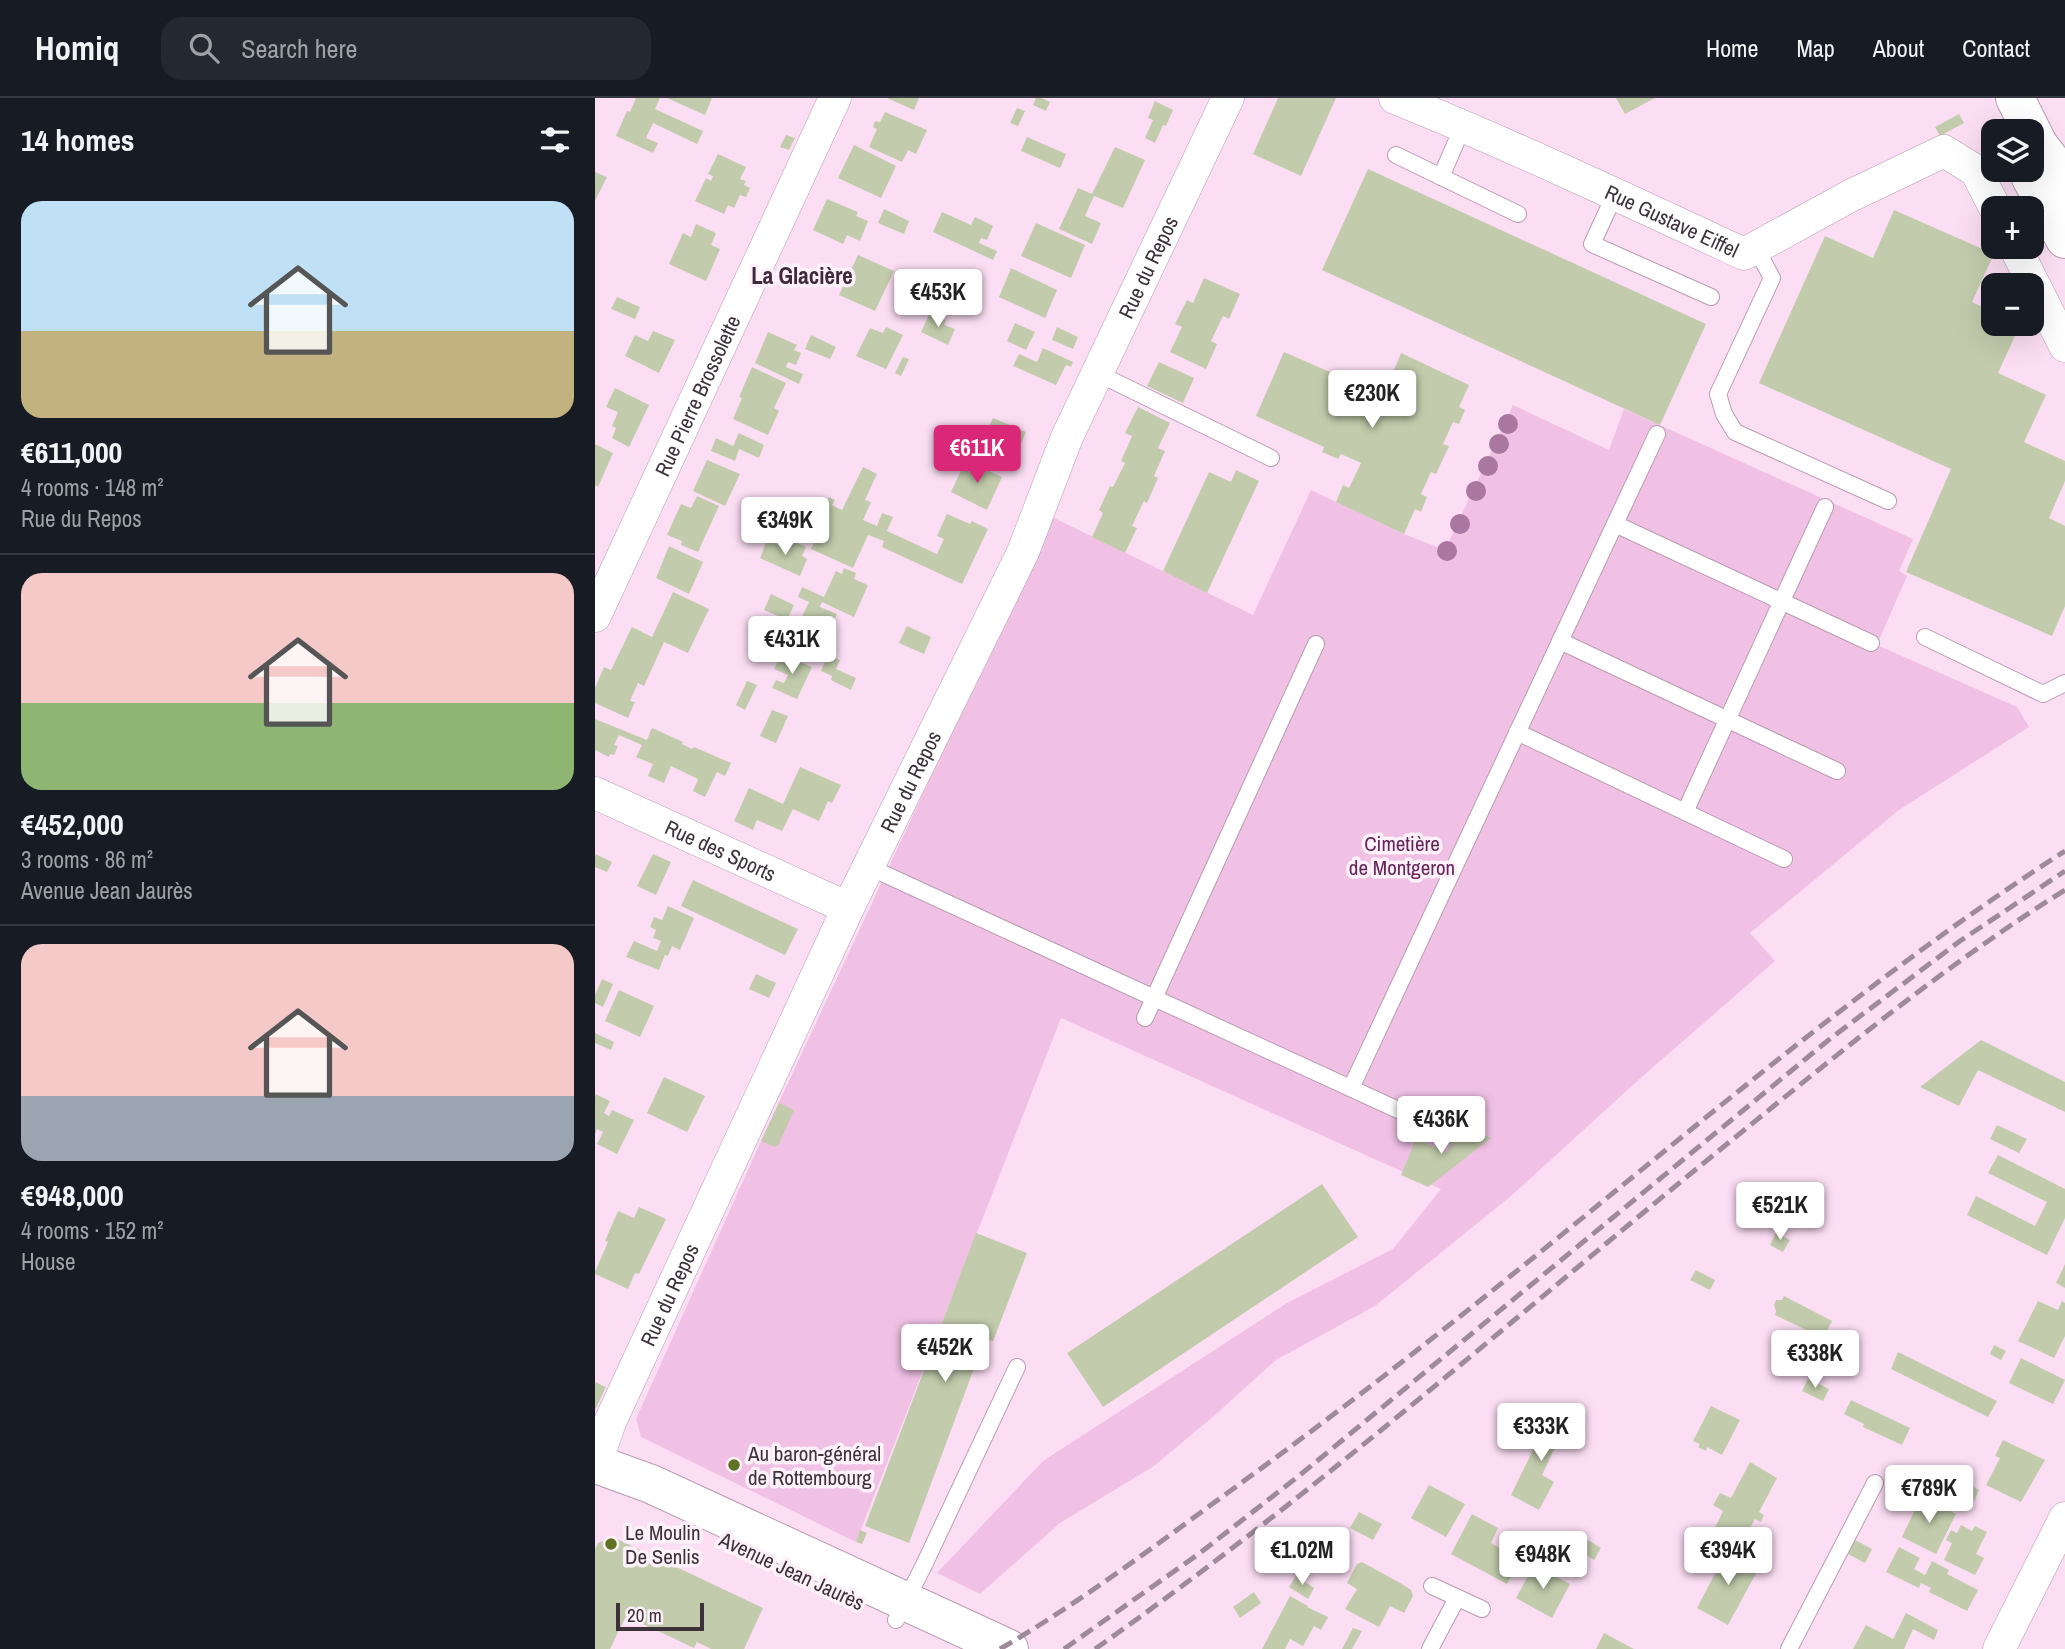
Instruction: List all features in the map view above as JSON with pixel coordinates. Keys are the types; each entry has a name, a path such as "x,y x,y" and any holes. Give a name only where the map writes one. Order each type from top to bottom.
{"main road":[{"path":"1990,98 2004,119"},
{"path":"2015,98 2019,119"},
{"path":"2044,164 2065,179"},
{"path":"2044,173 2065,198"},
{"path":"2039,182 2065,239"},
{"path":"595,1465 651,1484 900,1610 958,1649"},
{"path":"900,1610 1009,1649"}],"street":[{"name":"Rue Pierre Brossolette","path":"595,616 835,98"},
{"name":"Rue du Repos","path":"595,1465 610,1422 848,908 1023,552 1067,437 1228,98"},
{"name":"Rue Gustave Eiffel","path":"1395,98 1463,126 1744,254 1850,196 1944,151 1976,171 1990,196"},
{"path":"2021,259 2065,346"},
{"name":"Rue des Sports","path":"595,793 848,908"},
{"path":"1999,1649 2065,1518"}],"lane":[{"path":"1441,177 1463,126"},
{"path":"1396,155 1518,214"},
{"path":"1615,194 1592,244 1711,297"},
{"path":"1756,248 1772,278 1718,394 1724,414 1735,432 1888,501"},
{"path":"1097,373 1272,458"},
{"path":"1351,1088 1657,434"},
{"path":"1685,812 1825,508"},
{"path":"1615,524 1871,643"},
{"path":"1925,637 2043,694 2065,683"},
{"path":"1560,642 1837,771"},
{"path":"1145,1018 1316,645"},
{"path":"1517,733 1784,859"},
{"path":"869,867 1446,1132"},
{"path":"900,1610 925,1565 1017,1367"},
{"path":"1789,1649 1875,1483"},
{"path":"1432,1586 1482,1609"},
{"path":"1430,1649 1457,1598"}],"green space":[{"name":"Cimetière de Montgeron","path":"1513,405 1609,450 1624,409 1913,539 1899,571 1907,576 1877,645 2017,707 2029,727 1899,810 1750,933 1775,961 1511,1196 1375,1306 1276,1360 1154,1466 1060,1523 980,1594 937,1573 1043,1461 1287,1303 1393,1249 1441,1189 1061,1018 856,1542 641,1437 636,1419 761,1141 1052,517 1253,615 1311,490 1404,534 1445,550"}],"building":[{"path":"636,98 660,98 655,109 703,131 697,144 653,123 646,138 658,143 653,153 616,136"},
{"path":"667,98 712,98 705,115"},
{"path":"887,98 919,98 914,110"},
{"path":"1036,98 1050,102 1046,111 1033,105"},
{"path":"1278,98 1336,98 1301,176 1253,154"},
{"path":"1616,98 1655,98 1625,114"},
{"path":"1155,101 1173,110 1155,143 1145,138 1153,120 1148,118"},
{"path":"1017,108 1025,111 1018,126 1010,123"},
{"path":"885,112 927,130 916,154 908,150 902,162 869,147 877,129 873,127 875,121 880,122"},
{"path":"1959,114 1964,123 1940,136 1935,127"},
{"path":"786,135 795,138 789,150 780,147"},
{"path":"1027,137 1066,154 1060,168 1021,151"},
{"path":"854,145 896,166 881,198 838,178"},
{"path":"1115,147 1145,160 1123,208 1094,196 1085,216 1101,223 1092,244 1059,229 1078,188 1092,194"},
{"path":"718,154 746,167 740,179 746,181 744,185 750,188 746,197 740,195 734,208 728,205 724,214 695,201 706,178 711,181 713,176 708,174"},
{"path":"1368,169 1706,324 1660,425 1322,270"},
{"path":"595,172 607,177 595,201"},
{"path":"827,199 858,212 856,216 868,221 860,241 847,235 843,244 813,230"},
{"path":"884,209 909,221 904,234 878,223"},
{"path":"1894,210 1981,248 1981,259 1992,259 1985,273 1981,273 1981,282 1972,302 1981,306 1981,336 2015,336 1998,373 2046,395 2024,442 2065,461 2065,481 2049,518 2065,526 2065,606 2052,636 1906,572 1951,469 1759,383 1825,236 1873,258"},
{"path":"942,212 971,225 975,217 993,226 987,240 981,238 979,243 997,251 993,260 933,232"},
{"path":"1036,223 1085,245 1071,278 1021,256"},
{"path":"696,224 716,233 711,245 720,249 706,281 669,264 683,233 691,237"},
{"path":"858,255 894,271 875,311 839,295"},
{"path":"1011,268 1057,290 1045,318 999,297"},
{"path":"1204,278 1240,294 1229,319 1223,316 1211,341 1217,344 1206,369 1170,352 1182,327 1175,324 1187,300 1193,303"},
{"path":"617,297 640,307 635,319 611,309"},
{"path":"930,313 946,320 944,325 955,329 948,345 921,332"},
{"path":"1015,323 1035,332 1026,350 1007,341"},
{"path":"886,327 903,335 886,369 856,356 870,328 883,333"},
{"path":"1057,327 1078,337 1073,349 1052,340"},
{"path":"653,331 675,340 659,373 625,356 635,335 648,341"},
{"path":"768,332 797,345 794,350 801,353 796,365 788,362 786,367 803,374 799,384 755,363"},
{"path":"811,335 836,347 830,359 805,349"},
{"path":"1043,348 1073,362 1071,367 1066,365 1056,385 1013,366 1019,354 1037,362"},
{"path":"1284,352 1353,382 1355,376 1371,383 1369,390 1389,398 1400,373 1394,370 1401,353 1469,385 1459,407 1465,410 1459,424 1453,422 1443,444 1449,446 1436,474 1431,472 1421,494 1427,497 1421,512 1415,509 1404,534 1336,502 1343,485 1349,488 1361,463 1341,454 1338,459 1322,452 1324,447 1256,416"},
{"path":"903,357 909,359 901,376 895,373"},
{"path":"1159,362 1194,378 1183,403 1147,386"},
{"path":"752,367 786,383 774,408 779,411 768,435 733,419"},
{"path":"615,388 649,405 629,447 612,438 616,428 612,426 618,412 606,407"},
{"path":"1138,407 1170,423 1158,448 1165,451 1154,476 1158,478 1147,503 1144,501 1132,526 1137,528 1125,553 1092,537 1103,513 1099,510 1125,463 1121,461 1132,436 1125,433"},
{"path":"993,418 1026,432 1012,464 995,456 993,460 979,454 978,449"},
{"path":"739,433 764,445 759,458 739,449 735,461 711,451 716,438 733,446"},
{"path":"595,444 613,453 598,487 595,485"},
{"path":"707,460 740,474 725,506 693,491"},
{"path":"966,460 1002,477 987,510 951,492"},
{"path":"863,467 877,474 865,500 871,502 863,520 877,526 882,513 893,517 887,531 937,554 944,539 937,536 947,514 988,529 962,584 882,547 884,541 868,535 853,568 811,549 821,527 816,526 829,497 835,500 832,505 842,510"},
{"path":"1236,470 1259,481 1207,593 1163,571 1209,472 1231,482"},
{"path":"697,496 719,506 698,552 667,535 681,504 691,508"},
{"path":"767,540 789,549 793,541 806,547 802,556 807,559 800,576 760,558"},
{"path":"669,546 703,562 689,594 656,578"},
{"path":"844,568 856,573 854,579 868,585 854,617 822,602 820,607 837,614 822,645 819,648 814,646 809,656 797,650 803,635 795,632 809,602 798,597 802,587 824,597 836,571 842,574"},
{"path":"673,592 709,609 688,653 664,642 644,686 638,683 630,701 635,702 628,718 595,703 595,688 604,667 611,670 632,627 652,637"},
{"path":"771,594 794,605 787,620 764,610"},
{"path":"907,626 931,637 924,654 899,643"},
{"path":"780,634 795,640 792,648 777,641"},
{"path":"781,654 812,667 797,699 772,688 776,680 784,683 788,675 774,669"},
{"path":"828,655 840,660 836,669 856,678 851,690 831,680 832,676 821,671"},
{"path":"747,681 757,685 745,710 736,705"},
{"path":"772,710 788,716 776,743 760,736"},
{"path":"595,719 647,740 652,728 692,749 694,747 731,763 725,776 717,772 705,797 693,791 698,779 671,766 664,783 648,776 653,764 636,757 642,745 619,735 614,745 618,746 614,755 610,754 609,757 595,750"},
{"path":"800,767 841,785 832,803 828,801 819,821 793,809 782,831 757,820 753,830 734,821 749,788 783,804"},
{"path":"595,854 612,862 607,872 595,867"},
{"path":"653,854 671,862 656,895 637,886"},
{"path":"693,880 798,929 785,955 681,906"},
{"path":"668,906 694,918 680,950 672,946 659,970 626,957 634,941 657,951 661,941 653,938 656,930 650,927 654,917 662,920"},
{"path":"756,974 776,983 769,998 749,989"},
{"path":"602,979 613,984 603,1007 595,1003 595,995"},
{"path":"619,990 654,1006 640,1037 605,1021"},
{"path":"595,1033 614,1042 611,1050 595,1043"},
{"path":"1981,1040 2065,1082 2065,1112 1978,1070 1959,1106 1920,1087"},
{"path":"664,1077 705,1096 687,1132 647,1113"},
{"path":"595,1094 610,1101 604,1113 609,1116 612,1110 634,1120 617,1154 597,1144 603,1132 597,1129 595,1134"},
{"path":"779,1103 794,1110 779,1144 775,1147 761,1141"},
{"path":"1460,1124 1491,1138 1428,1187 1401,1175 1416,1139 1447,1152"},
{"path":"1997,1125 2027,1139 2019,1153 1990,1139"},
{"path":"1998,1155 2065,1189 2065,1218 2047,1255 1967,1215 1976,1196 2035,1226 2047,1202 1988,1173"},
{"path":"1322,1184 1358,1237 1103,1407 1067,1353"},
{"path":"639,1207 666,1219 639,1274 635,1273 628,1289 595,1272 618,1211 634,1218"},
{"path":"1782,1216 1790,1220 1782,1233 1774,1229"},
{"path":"976,1233 1027,1253 993,1341 985,1339 909,1543 865,1526"},
{"path":"1776,1233 1790,1240 1783,1252 1770,1245"},
{"path":"2065,1264 2065,1288 2056,1283"},
{"path":"1696,1270 1715,1280 1710,1290 1690,1280"},
{"path":"1784,1296 1832,1321 1823,1338 1775,1315 1776,1300 1782,1300"},
{"path":"2038,1301 2058,1310 2062,1301 2065,1303 2065,1336 2054,1358 2018,1341"},
{"path":"1994,1345 2006,1351 2001,1360 1990,1354"},
{"path":"1898,1352 1997,1401 1988,1417 1891,1369"},
{"path":"2021,1358 2065,1380 2053,1404 2009,1383"},
{"path":"1808,1379 1829,1389 1823,1401 1802,1391"},
{"path":"595,1382 606,1387 595,1410"},
{"path":"1851,1400 1910,1428 1902,1445 1863,1427 1864,1424 1844,1414"},
{"path":"1711,1406 1740,1420 1722,1455 1707,1447 1706,1451 1693,1441"},
{"path":"1554,1407 1570,1416 1542,1475 1554,1482 1539,1510 1511,1495"},
{"path":"2003,1440 2045,1460 2021,1502 1986,1485 2000,1458 1995,1456"},
{"path":"1750,1462 1777,1478 1759,1512 1764,1515 1761,1522 1755,1519 1741,1545 1714,1530 1723,1511 1713,1505 1720,1493 1731,1498"},
{"path":"1429,1485 1465,1504 1446,1537 1411,1518"},
{"path":"1970,1485 1979,1490 1973,1503 1964,1498"},
{"path":"1921,1497 1956,1514 1936,1554 1902,1537"},
{"path":"1359,1512 1382,1524 1373,1540 1350,1528"},
{"path":"1472,1514 1498,1528 1491,1543 1521,1557 1507,1584 1451,1554"},
{"path":"1961,1525 1972,1531 1975,1526 1987,1532 1976,1554 1984,1558 1975,1575 1944,1560 1952,1543 1946,1540 1951,1530 1957,1533"},
{"path":"860,1530 867,1533 862,1544 856,1542"},
{"path":"613,1537 763,1608 744,1649 711,1649 697,1642 694,1648 626,1616 610,1649 595,1649 595,1549 598,1543"},
{"path":"1588,1540 1601,1548 1594,1560 1581,1552"},
{"path":"1855,1540 1872,1549 1865,1563 1848,1554"},
{"path":"1899,1547 1920,1558 1914,1569 1925,1575 1932,1561 1949,1570 1947,1574 1978,1590 1967,1611 1929,1592 1931,1588 1921,1583 1919,1588 1886,1572"},
{"path":"1728,1549 1760,1566 1728,1625 1697,1608"},
{"path":"1362,1562 1411,1590 1413,1596 1404,1613 1390,1606 1379,1627 1345,1609 1357,1589 1347,1583 1357,1564"},
{"path":"1534,1565 1570,1584 1552,1618 1516,1598"},
{"path":"1296,1576 1314,1588 1308,1599 1289,1587"},
{"path":"1254,1592 1261,1603 1240,1618 1233,1607"},
{"path":"1290,1596 1328,1617 1321,1630 1314,1626 1303,1646 1290,1639 1285,1649 1262,1649"},
{"path":"1906,1613 1938,1630 1934,1640 1913,1629 1904,1649 1853,1649 1866,1625 1893,1639"},
{"path":"1353,1628 1362,1631 1352,1649 1342,1649"},
{"path":"1604,1633 1634,1649 1596,1649"}],"railway":[{"path":"1000,1649 1115,1574 1299,1440 1442,1330 1783,1055 1992,899 2065,851"},
{"path":"1064,1649 1200,1553 1300,1475 1831,1038 1960,941 2065,871"},
{"path":"1095,1649 1180,1588 1345,1460 1864,1034 1942,974 2065,890"}],"place":[{"name":"Au baron-général de Rottembourg","path":"734,1465"},
{"name":"Le Moulin De Senlis","path":"611,1544"}],"district":[{"name":"La Glacière","path":"802,275"}]}
